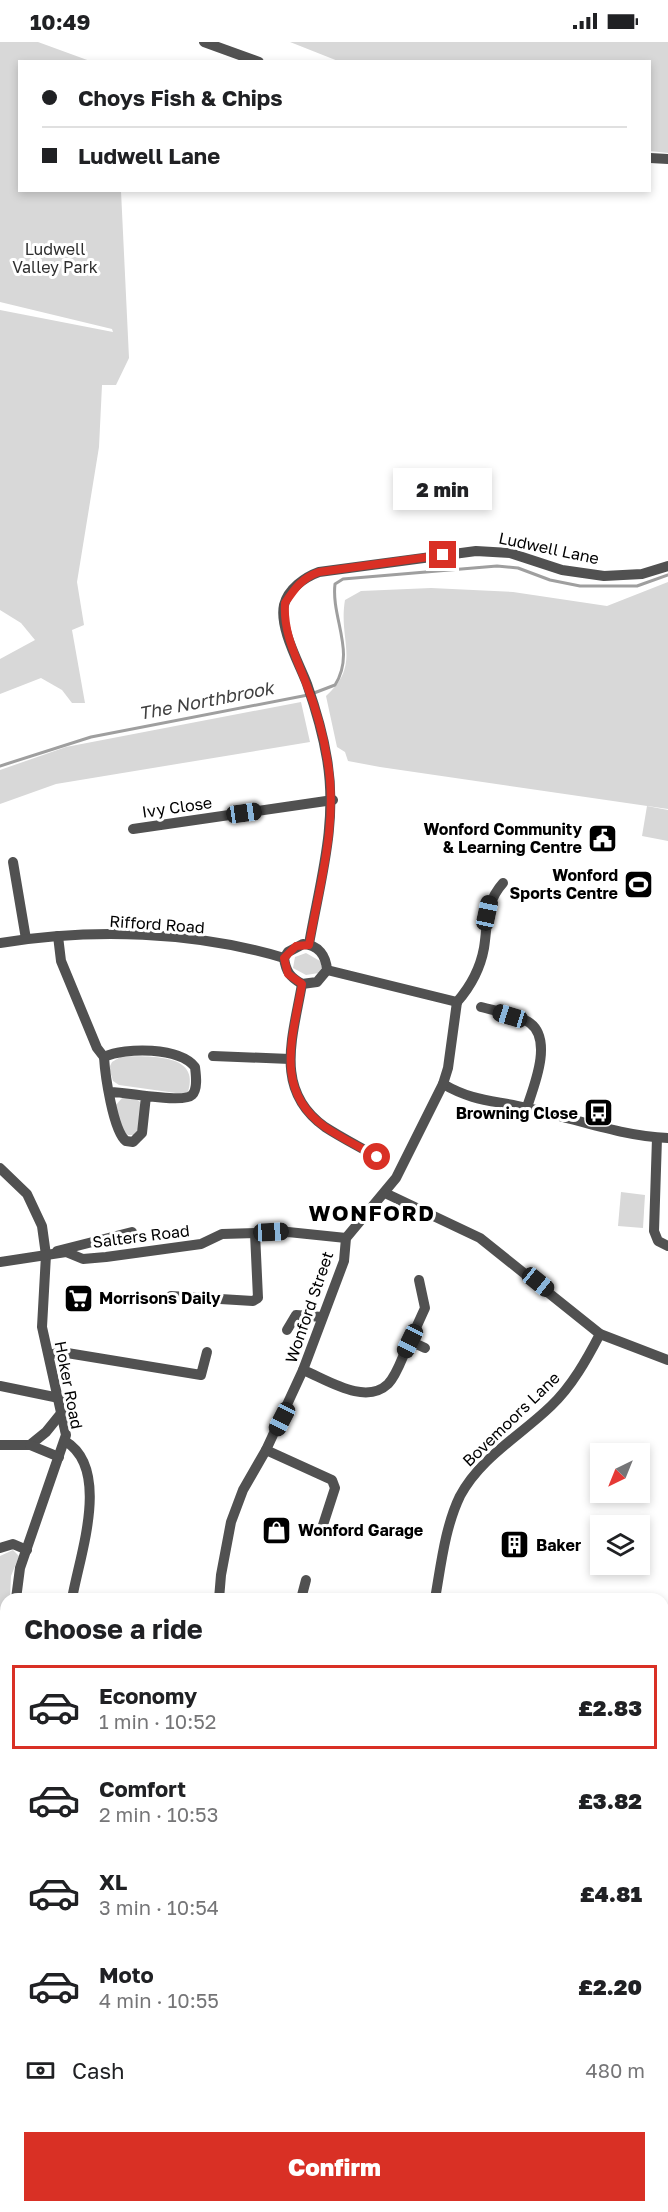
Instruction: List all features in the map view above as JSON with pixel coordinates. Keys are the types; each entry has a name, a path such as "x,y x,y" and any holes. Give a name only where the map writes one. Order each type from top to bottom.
{"street":[{"path":"204,42 254,60"},
{"path":"651,158 668,159"},
{"name":"Ludwell Lane","path":"309,945 332,826 333,800 327,756 307,685 289,638 285,603 299,583 313,574 476,550 510,553 562,570 604,576 642,574 668,566"},
{"name":"Ivy Close","path":"133,829 333,800"},
{"path":"13,862 26,939"},
{"path":"327,970 457,1002 474,979 480,965 490,900 503,883"},
{"name":"Rifford Road","path":"0,943 58,936 104,934 191,940 284,958"},
{"path":"58,936 61,961 97,1048 104,1057 118,1132 126,1141 132,1142 142,1133 146,1096"},
{"path":"309,945 322,953 326,959 327,970 317,982 302,984 288,974 284,958 296,946 309,945"},
{"path":"302,984 290,1059 291,1081 296,1094 312,1116 377,1157"},
{"name":"Wonford Street","path":"220,1593 231,1522 243,1490 266,1450 303,1370 344,1261 346,1238 396,1178 443,1084 448,1068 457,1002"},
{"path":"481,1007 527,1021 539,1035 540,1056 527,1107"},
{"path":"104,1057 118,1050 175,1054 188,1058 195,1067 194,1092 190,1097 182,1099 146,1096 132,1092 111,1092"},
{"path":"213,1056 290,1059"},
{"path":"443,1084 463,1096 527,1107 586,1124 663,1138 654,1231 658,1241 668,1246"},
{"name":"Hoker Road","path":"0,1168 22,1187 33,1204 42,1227 46,1255 42,1314 49,1355 63,1411 65,1441 18,1578 17,1593"},
{"path":"385,1193 480,1238 600,1334 668,1360"},
{"name":"Salters Road","path":"46,1255 71,1245 132,1232"},
{"name":"Salters Road","path":"0,1262 66,1252 83,1258 106,1257 201,1244 222,1234 288,1232 346,1238"},
{"path":"171,1296 253,1301 258,1298 255,1233"},
{"path":"303,1370 350,1390 364,1392 381,1389 392,1378 424,1308 419,1280"},
{"path":"287,1330 296,1315 322,1317"},
{"name":"Bovemoors Lane","path":"436,1593 451,1520 460,1496 486,1461 567,1390 600,1334"},
{"path":"410,1341 425,1348"},
{"path":"49,1355 61,1352 201,1375 207,1352"},
{"path":"0,1386 59,1398"},
{"path":"30,1445 46,1432 63,1411"},
{"path":"65,1441 75,1447 89,1483 86,1536 73,1593"},
{"path":"0,1445 30,1445 59,1457"},
{"path":"266,1450 332,1480 335,1488 323,1525"},
{"path":"0,1548 13,1544 27,1550"},
{"path":"303,1593 306,1580"}],"green space":[{"name":"Ludwell Valley Park","path":"0,42 38,42 87,60 18,60 18,192 121,192 129,358 116,385 102,385 99,447 77,582 84,625 72,630 85,703 72,703 62,690 41,678 0,694 0,659 35,640 21,623 0,610 0,310 113,332 112,329 0,302"},
{"path":"290,42 668,42 668,153 651,151 651,60 335,60"},
{"path":"668,582 668,809 380,767 348,761 345,752 337,747 326,696 337,684 346,662 345,600 361,591 431,588 513,592 607,606"},
{"path":"301,702 310,742 56,784 0,804 0,770 66,747"},
{"path":"647,806 668,810 668,841 642,836"},
{"path":"306,953 320,961 322,967 319,973 306,975 293,968 295,957"},
{"path":"122,1056 158,1057 180,1063 187,1070 190,1079 188,1092 183,1094 119,1085 113,1081 109,1068 112,1062"},
{"path":"123,1097 135,1098 140,1102 140,1126 135,1135 123,1132 115,1106"},
{"path":"621,1192 645,1195 643,1228 618,1226"},
{"path":"13,1550 19,1556 11,1576 10,1593 0,1593 0,1556"}],"waterway":[{"name":"The Northbrook","path":"314,693 335,685 341,673 343,648 336,609 335,584 343,579 497,566 518,568 550,580 580,586 637,586 668,575"},
{"name":"The Northbrook","path":"0,766 91,737 308,695"}],"place":[{"name":"Wonford Community & Learning Centre","path":"603,838"},
{"name":"Wonford Sports Centre","path":"639,884"},
{"name":"Browning Close","path":"599,1113"},
{"name":"Morrisons Daily","path":"78,1298"},
{"name":"Wonford Garage","path":"277,1530"},
{"name":"Baker","path":"515,1545"}],"district":[{"name":"WONFORD","path":"372,1212"}],"route":[{"path":"377,1157 327,1128 312,1116 296,1094 291,1081 290,1059 302,984 288,974 284,958 296,946 309,945 332,826 333,800 327,756 307,685 292,650 284,612 285,603 307,576 319,572 443,555"}]}
